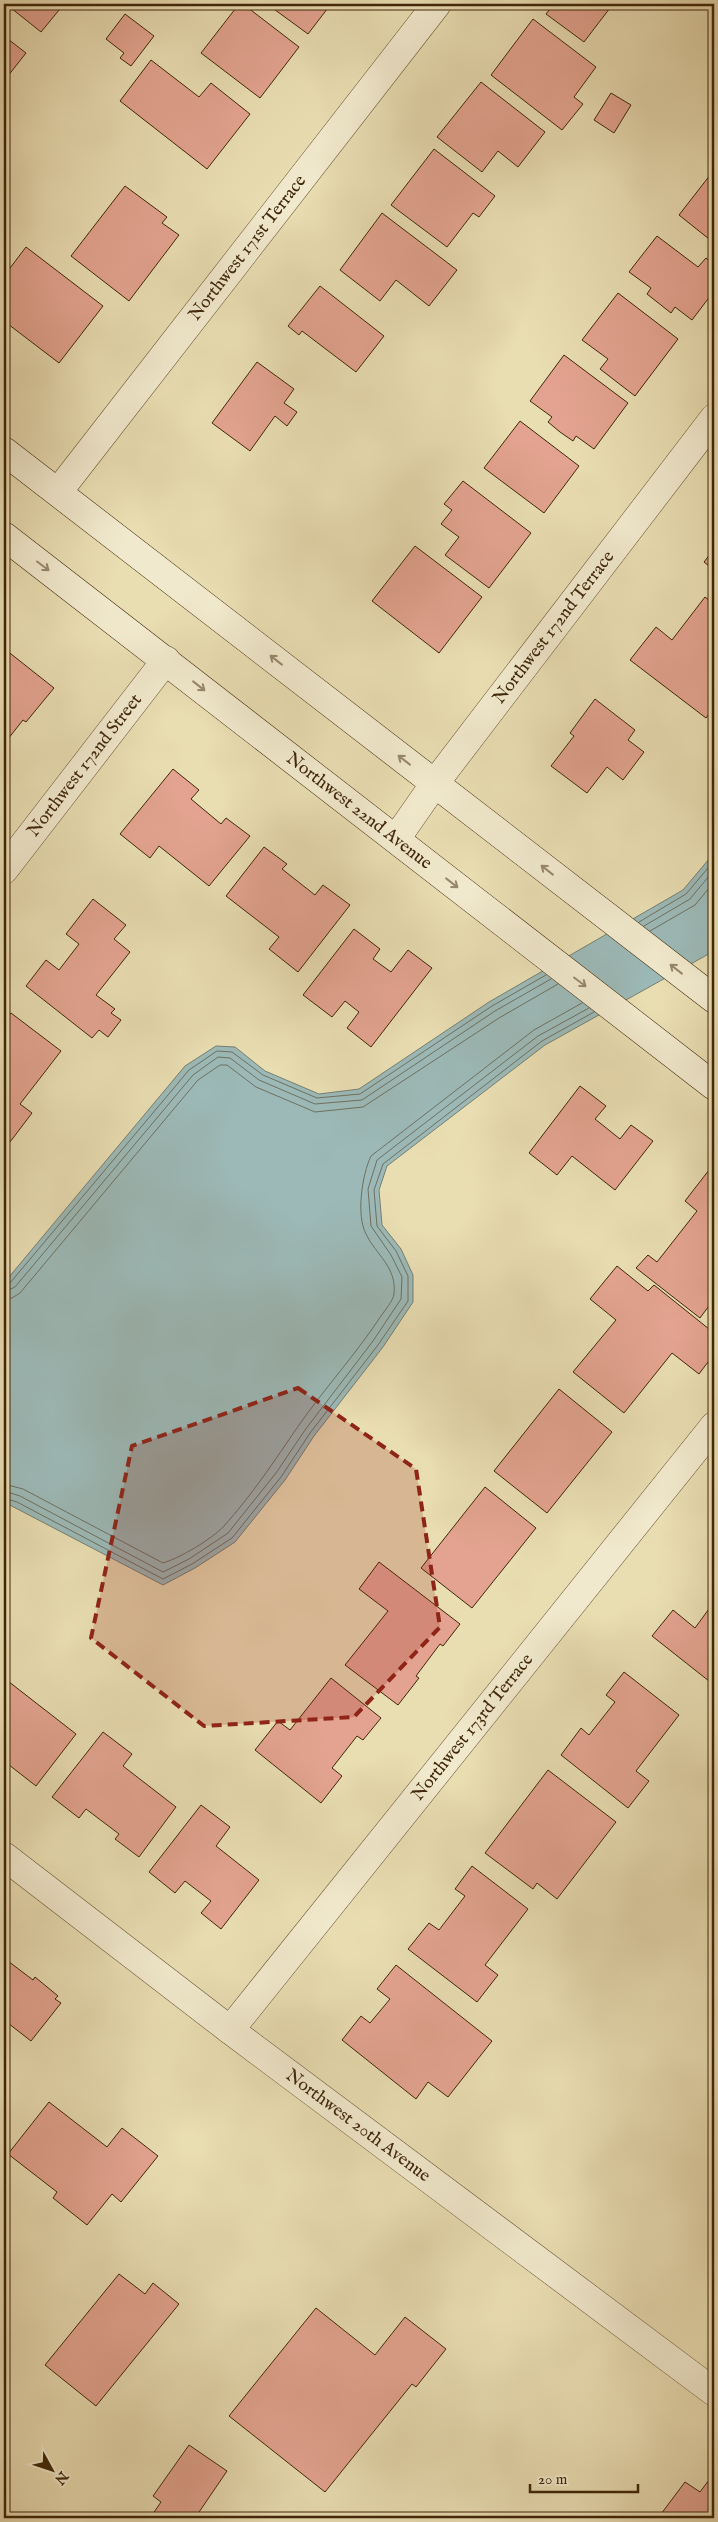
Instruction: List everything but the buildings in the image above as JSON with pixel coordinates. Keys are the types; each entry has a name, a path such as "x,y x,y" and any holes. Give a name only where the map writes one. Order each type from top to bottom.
{"street":[{"name":"Northwest 171st Terrace","path":"58,492 437,4"},
{"name":"Northwest 172nd Terrace","path":"396,839 435,783 714,418"},
{"path":"4,451 714,999"},
{"name":"Northwest 22nd Avenue","path":"4,536 714,1086"},
{"name":"Northwest 172nd Street","path":"4,870 166,660"},
{"name":"Northwest 173rd Terrace","path":"230,2030 714,1426"},
{"name":"Northwest 20th Avenue","path":"4,1856 230,2030 714,2392"}],"highlighted area":[{"path":"298,1388 416,1469 440,1627 354,1717 204,1726 91,1638 132,1446"}],"water":[{"path":"714,853 714,951 545,1045 387,1166 379,1190 382,1225 401,1249 413,1275 413,1302 383,1347 314,1436 285,1480 235,1542 195,1568 163,1585 4,1502 4,1283 185,1066 216,1046 235,1047 265,1071 319,1094 359,1089 489,1002 683,890"}]}
